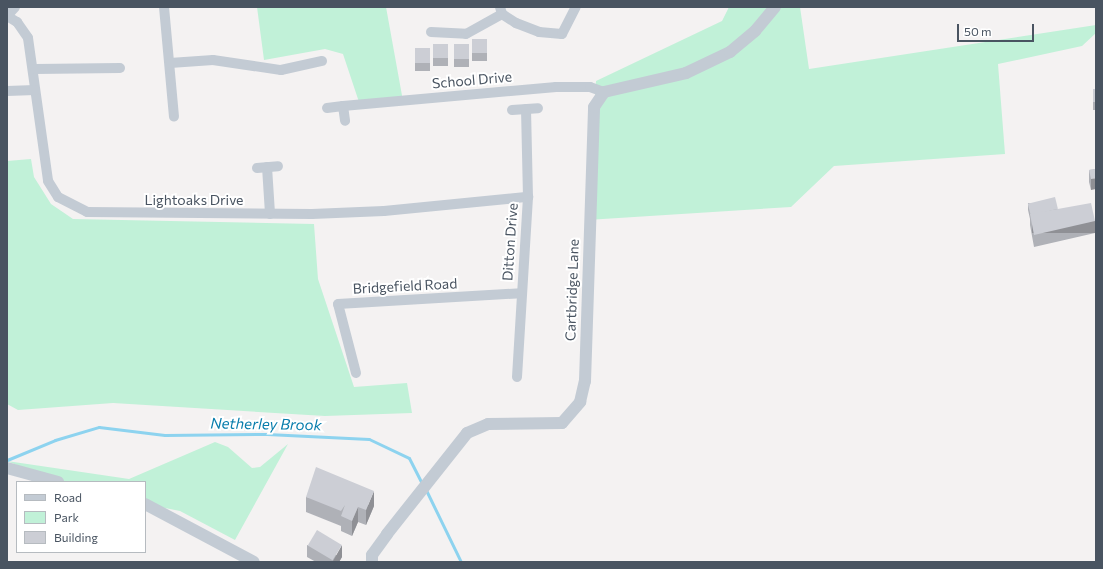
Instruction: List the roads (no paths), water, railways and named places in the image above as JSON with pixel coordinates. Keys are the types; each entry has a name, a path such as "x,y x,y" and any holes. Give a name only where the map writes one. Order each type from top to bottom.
{"street":[{"path":"7,16 14,7"},
{"path":"164,7 174,117"},
{"path":"431,32 466,34 501,11 539,32 562,34 576,7"},
{"path":"604,92 686,73 730,52 755,30 774,7"},
{"name":"Lightoaks Drive","path":"7,16 17,22 28,38 35,69 35,90 48,181 58,197 72,206 100,213 270,214 384,211 528,198"},
{"path":"170,64 213,60 281,70 322,61"},
{"path":"35,69 120,68"},
{"name":"School Drive","path":"327,108 556,87 590,87 604,92"},
{"path":"7,91 35,90"},
{"name":"Cartbridge Lane","path":"372,562 372,555 403,514 451,453 477,427 562,423 580,402 585,381 594,107 604,92"},
{"path":"343,106 345,121"},
{"path":"512,110 538,108"},
{"name":"Ditton Drive","path":"517,377 528,198 526,109"},
{"path":"270,214 262,168 278,166"},
{"name":"Bridgefield Road","path":"356,373 338,304 521,293"},
{"path":"7,468 54,481"},
{"path":"146,505 254,562"}],"waterway":[{"name":"Netherley Brook","path":"7,460 55,440 99,427 165,435 267,434 369,439 409,458 422,483"},
{"name":"Netherley Brook","path":"426,490 461,562"}]}
